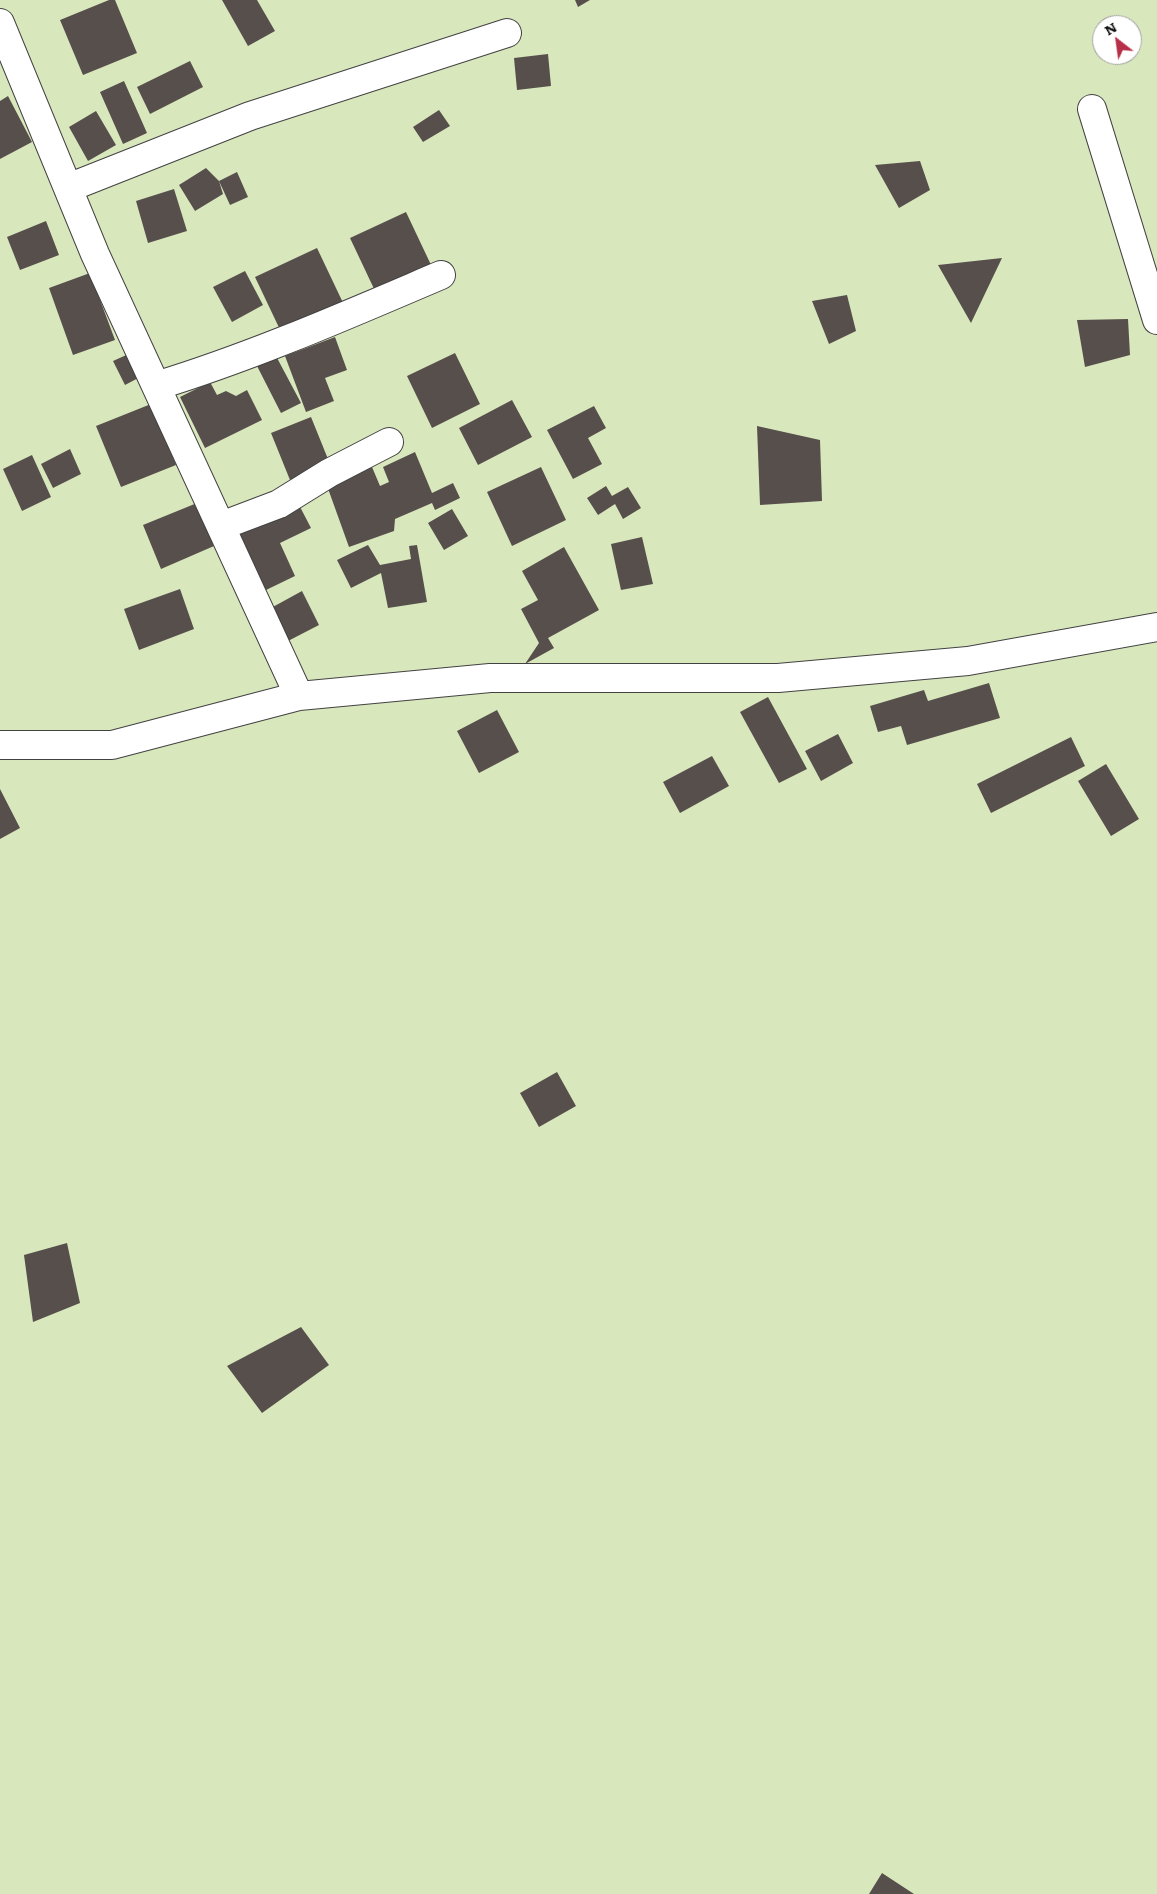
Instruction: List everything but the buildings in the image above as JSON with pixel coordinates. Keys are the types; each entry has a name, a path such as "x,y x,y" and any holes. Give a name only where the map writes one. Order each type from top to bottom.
{"street":[{"path":"0,22 95,254 299,696"},
{"path":"68,188 250,116 507,33"},
{"path":"1092,109 1157,320"},
{"path":"156,386 214,368 296,337 441,275"},
{"path":"221,526 279,504 329,473 389,442"},
{"path":"0,745 112,745 299,696 490,678 778,678 968,661 1157,627"}],"green space":[{"path":"0,0 1157,0 1157,1894 0,1894"}]}
